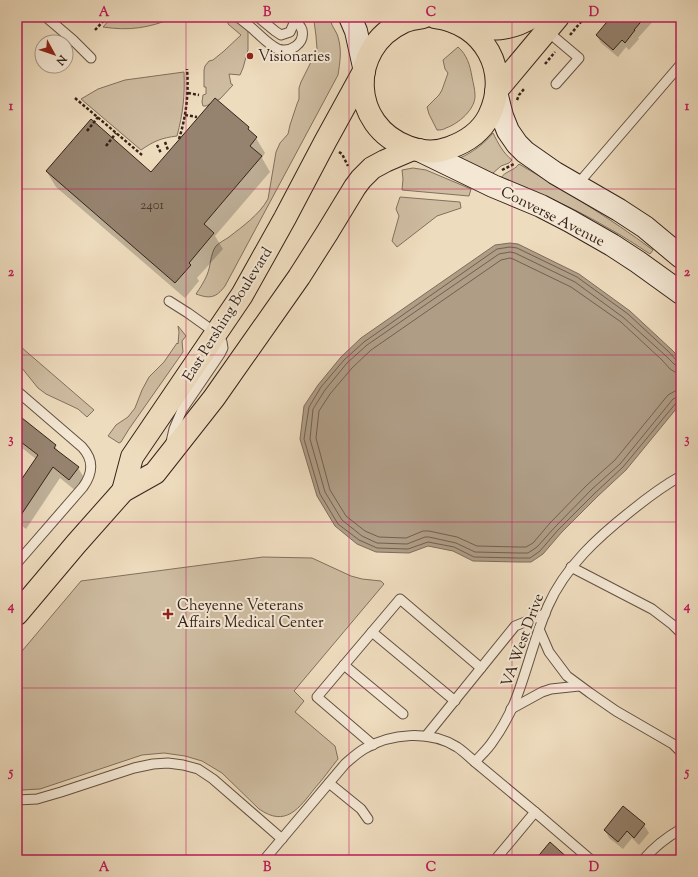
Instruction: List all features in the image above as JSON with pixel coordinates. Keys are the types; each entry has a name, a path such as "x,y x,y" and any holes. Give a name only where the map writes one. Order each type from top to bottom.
{"main road":[{"path":"350,17 356,31 364,69"},
{"name":"East Pershing Boulevard","path":"435,17 464,24 497,29 520,24 550,27"},
{"name":"East Pershing Boulevard","path":"123,491 132,457 242,296 364,69 370,53 378,40 406,19"},
{"name":"East Pershing Boulevard","path":"364,69 362,86 364,100 369,114 377,126 388,136 400,144 416,150 432,151 458,145 470,138 488,118 493,105 497,78 490,55 484,45 464,24"},
{"name":"East Pershing Boulevard","path":"496,91 550,27"},
{"path":"496,91 502,116 508,131 524,152 555,173 619,210 644,227 681,257"},
{"name":"East Pershing Boulevard","path":"17,614 123,491 154,473 169,455 214,398 271,318 327,233 355,186 361,179 372,168 385,161 416,150"},
{"name":"Converse Avenue","path":"416,150 493,186 541,206 570,221 638,262 681,293"}],"lane":[{"path":"46,17 73,40 90,58"},
{"path":"238,17 274,46 283,50 292,49 295,47 302,36 301,27 293,17"},
{"path":"258,17 281,35 290,32 294,23 293,17"},
{"path":"550,27 579,58 556,84"},
{"path":"577,185 681,64"},
{"path":"168,301 216,333 222,342 223,348 182,410 174,429 169,455"},
{"path":"17,391 86,451 89,457 91,469 88,481 17,563"},
{"name":"VA West Drive","path":"476,762 494,741 511,709 548,606 571,567 601,536 649,497 681,476"},
{"path":"571,567 652,609 681,633"},
{"path":"373,745 317,697 400,599 481,668"},
{"path":"426,736 515,626 545,614"},
{"path":"539,629 549,652 567,676 616,711 673,744 681,752"},
{"path":"372,632 455,701"},
{"path":"344,665 403,714"},
{"path":"511,709 551,688 579,686"},
{"path":"264,860 345,764 352,758 364,749 380,742 398,737 426,736 442,740 457,747 591,860"},
{"path":"17,800 37,798 61,792 134,768 153,764 183,764 198,769 213,779 282,839"},
{"path":"329,783 361,809 368,819"},
{"path":"494,860 535,812"},
{"path":"643,860 651,851 681,829"}],"path":[{"path":"96,30 107,17"},
{"path":"541,68 550,27 585,17"},
{"path":"179,139 183,126 188,93 187,69"},
{"path":"516,105 519,96 528,84"},
{"path":"188,93 199,95"},
{"path":"75,98 142,154"},
{"path":"185,114 197,117"},
{"path":"87,131 98,117"},
{"path":"106,146 116,133"},
{"path":"165,142 168,150"},
{"path":"156,145 161,153"},
{"path":"337,149 342,154 350,170"},
{"path":"502,171 512,166 517,160"}],"shaded area":[{"path":"112,17 173,18 139,28 122,29 103,27"},
{"path":"311,17 328,17 337,34 340,51 338,75 225,286 219,293 209,297 196,294 207,275 216,246 250,220 268,199 276,152 280,143 288,134 299,99 299,88 301,82 317,49 314,21"},
{"path":"234,19 248,30 248,50 243,68 240,75 229,74 231,84 233,85 220,99 203,106 203,95 206,94 206,87 204,87 205,66 241,35 228,24 230,20"},
{"path":"458,47 464,53 469,64 475,90 475,100 469,111 456,123 445,129 437,130 427,107 439,95 448,73 445,69 443,60"},
{"path":"184,72 183,104 177,136 158,140 141,150 81,99 98,89 125,80"},
{"path":"493,133 503,151 512,160 509,163 501,166 492,174 460,159 486,141"},
{"path":"519,164 604,216 653,250 650,254 619,234 569,207 501,178"},
{"path":"413,168 426,170 471,189 469,196 402,190 402,170"},
{"path":"400,197 460,202 461,208 437,216 397,247 392,241 399,216 396,209"},
{"path":"178,326 186,336 182,341 183,352 119,443 108,436 116,425 128,417 135,408 149,377 164,362 177,343 178,344"},
{"path":"21,347 94,410 87,417 78,409 46,394 38,388 17,362 17,352"},
{"path":"263,557 312,558 351,576 381,581 384,584 294,691 304,701 295,712 335,746 338,759 297,808 284,816 277,817 269,814 259,809 222,773 202,761 185,756 164,753 142,755 40,789 17,789 17,657 81,581"}],"water":[{"path":"510,243 518,244 579,274 630,311 672,350 681,359 681,403 626,470 561,533 543,554 531,562 473,561 453,551 428,546 409,553 376,552 357,544 335,526 317,496 300,439 304,406 318,385 341,357 361,338 495,245"}],"building":[{"path":"611,17 645,17 625,43 622,40 613,50 596,35"},
{"path":"215,98 249,127 248,129 257,137 250,146 262,156 204,224 214,233 189,263 191,265 175,283 46,171 91,119 151,172"},
{"path":"17,414 56,445 54,448 79,467 69,480 53,467 17,521 17,486 38,455 17,439"},
{"path":"623,806 645,824 634,838 627,831 618,842 604,830"},
{"path":"550,842 570,860 535,860"}],"place":[{"name":"Visionaries","path":"250,56"},
{"name":"Cheyenne Veterans Affairs Medical Center","path":"168,614"}]}
